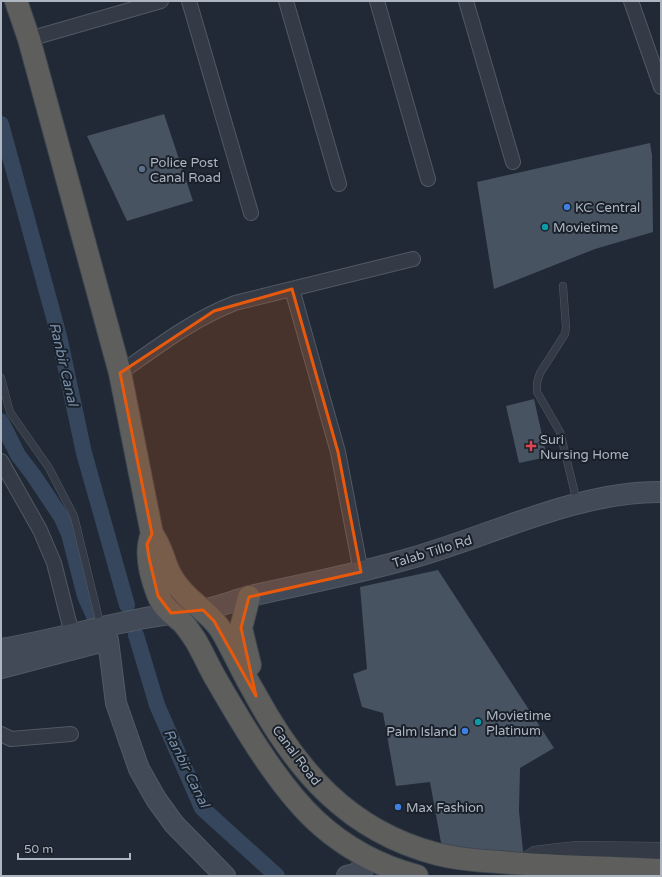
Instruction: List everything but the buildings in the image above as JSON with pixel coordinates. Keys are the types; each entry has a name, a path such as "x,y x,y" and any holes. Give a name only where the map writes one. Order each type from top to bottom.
{"highway":[{"path":"16,1 28,39 120,373 152,534"},
{"name":"Canal Road","path":"417,876 395,870 358,852 315,820 297,801 256,743 215,678 196,641 177,618 165,608 158,596 147,544 152,534 161,546 171,577 190,602 203,610 221,631 256,696 285,743 309,774 330,797 362,822 392,838 438,854 471,860 521,864 661,870"},
{"path":"249,597 241,628 256,696"}],"main road":[{"name":"Talab Tillo Rd","path":"203,610 249,597 361,572 443,549 561,508 616,496 661,492"},
{"path":"1,649 31,644 101,627 177,618 203,610"},
{"path":"1,668 108,640 116,703 139,769 156,799 174,824 225,876"},
{"path":"347,876 355,874 373,860"}],"street":[{"path":"28,39 161,1"},
{"path":"189,1 251,213"},
{"path":"286,1 339,184"},
{"path":"377,1 428,180"},
{"path":"466,1 513,162"},
{"path":"631,1 637,22 661,86"},
{"path":"120,373 190,325 214,311 234,303 412,259"},
{"path":"292,289 338,452 361,572"},
{"path":"1,461 40,530 51,556 72,634"},
{"path":"1,734 11,739 71,734"},
{"path":"521,864 535,855 578,850 661,851"}],"lane":[{"path":"563,286 566,327 565,334 540,373 537,383 537,392 562,438 578,504"},
{"path":"1,378 10,412 49,468 63,492 74,516 101,627"}],"highlighted area":[{"path":"292,289 338,452 361,572 249,597 241,628 256,696 214,621 203,610 171,613 158,596 147,544 152,534 120,373 214,311"}],"waterway":[{"name":"Ranbir Canal","path":"1,124 59,336 84,453 127,605"},
{"name":"Ranbir Canal","path":"1,421 18,455 62,518 69,534 85,596 94,616"},
{"name":"Ranbir Canal","path":"136,635 157,705 202,808 277,876"}],"place":[{"name":"Police Post Canal Road","path":"142,169"},
{"name":"KC Central","path":"567,207"},
{"name":"Movietime","path":"545,227"},
{"name":"Suri Nursing Home","path":"531,446"},
{"name":"Movietime Platinum","path":"478,722"},
{"name":"Palm Island","path":"465,731"},
{"name":"Max Fashion","path":"398,807"}]}
